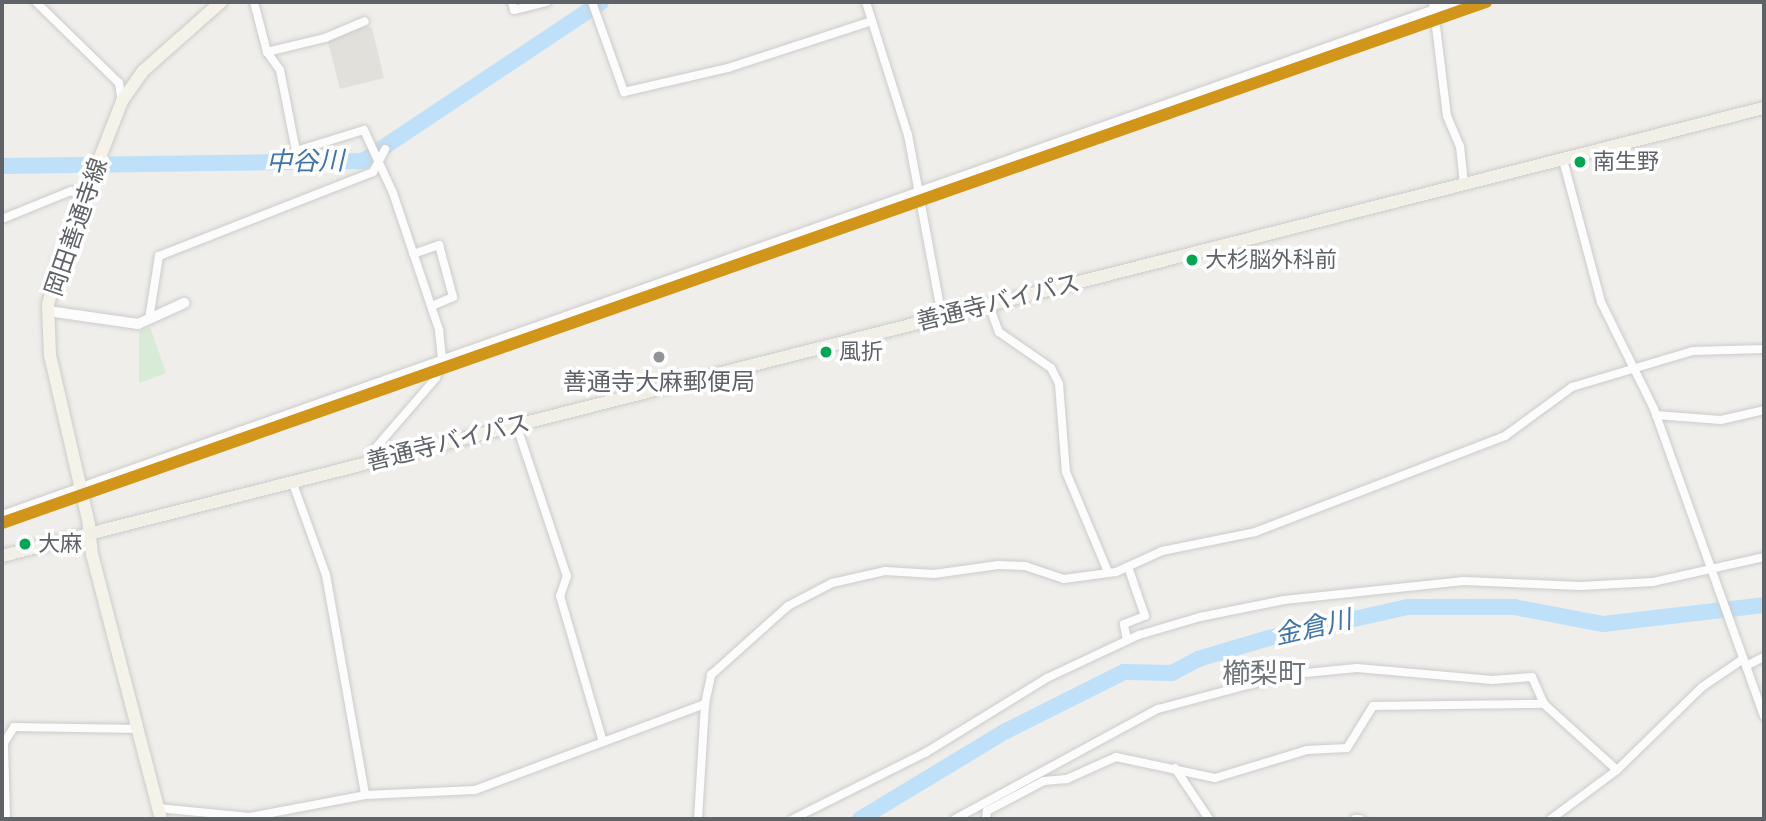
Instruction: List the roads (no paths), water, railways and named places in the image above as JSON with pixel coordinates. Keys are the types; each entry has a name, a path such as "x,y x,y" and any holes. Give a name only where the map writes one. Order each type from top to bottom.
{"highway":[{"name":"善通寺バイパス","path":"2,556 1764,109"}],"main road":[{"name":"岡田善通寺線","path":"160,813 92,555 90,533 50,355 48,311 60,262 122,101 143,71 221,2"}],"street":[{"path":"36,2 119,83 122,101"},
{"path":"254,2 267,52 279,70 296,151 364,130 376,165 393,193 432,306 442,359 432,384 373,451 370,461"},
{"path":"512,2 514,10 547,2"},
{"path":"592,2 624,92 727,68 872,21"},
{"path":"866,2 893,82 920,190 942,316"},
{"path":"2,515 1433,6 1455,2"},
{"path":"1433,6 1447,116 1460,146 1464,184"},
{"path":"267,52 325,38 365,21"},
{"path":"149,319 159,256 286,209 373,172 385,149"},
{"path":"1563,160 1601,302 1636,367 1656,415 1764,716"},
{"path":"2,219 71,191 84,197"},
{"path":"413,254 439,246 453,297 432,306"},
{"path":"48,311 138,324 184,303"},
{"path":"989,305 999,332 1051,368 1059,384 1066,472 1108,572"},
{"path":"698,819 705,704 711,675 788,606 832,583 885,571 934,574 998,565 1026,566 1064,579 1128,567 1162,551 1246,535 1505,436 1555,396 1636,367 1693,351 1764,349"},
{"path":"1656,415 1721,420 1764,410"},
{"path":"516,424 567,576 560,596 603,742"},
{"path":"292,481 326,575 365,795"},
{"path":"793,819 925,753 1007,698 1127,640 1236,608 1373,589 1464,581 1581,586 1653,582 1764,557"},
{"path":"1127,640 1124,624 1145,616 1128,567"},
{"path":"1551,819 1617,770 1702,687 1744,663 1764,657"},
{"path":"986,819 987,811 1158,709 1285,675 1357,668 1492,680 1532,677 1544,704 1617,770"},
{"path":"160,813 250,817 365,795 475,790 705,704"},
{"path":"955,819 1042,778 1067,779 1123,756 1226,777 1307,750 1348,748 1373,706 1544,704"},
{"path":"6,819 4,743 14,727 138,729"},
{"path":"1175,768 1209,819"}],"waterway":[{"name":"中谷川","path":"2,166 363,161 601,2"},
{"name":"金倉川","path":"860,819 1004,732 1124,672 1172,673 1198,659 1269,638 1408,607 1514,607 1603,624 1764,605"}],"place":[{"name":"南生野","path":"1580,162"},
{"name":"大杉脳外科前","path":"1192,260"},
{"name":"風折","path":"826,352"},
{"name":"善通寺大麻郵便局","path":"659,357"},
{"name":"大麻","path":"25,544"}],"district":[{"name":"櫛梨町","path":"1264,674"}]}
